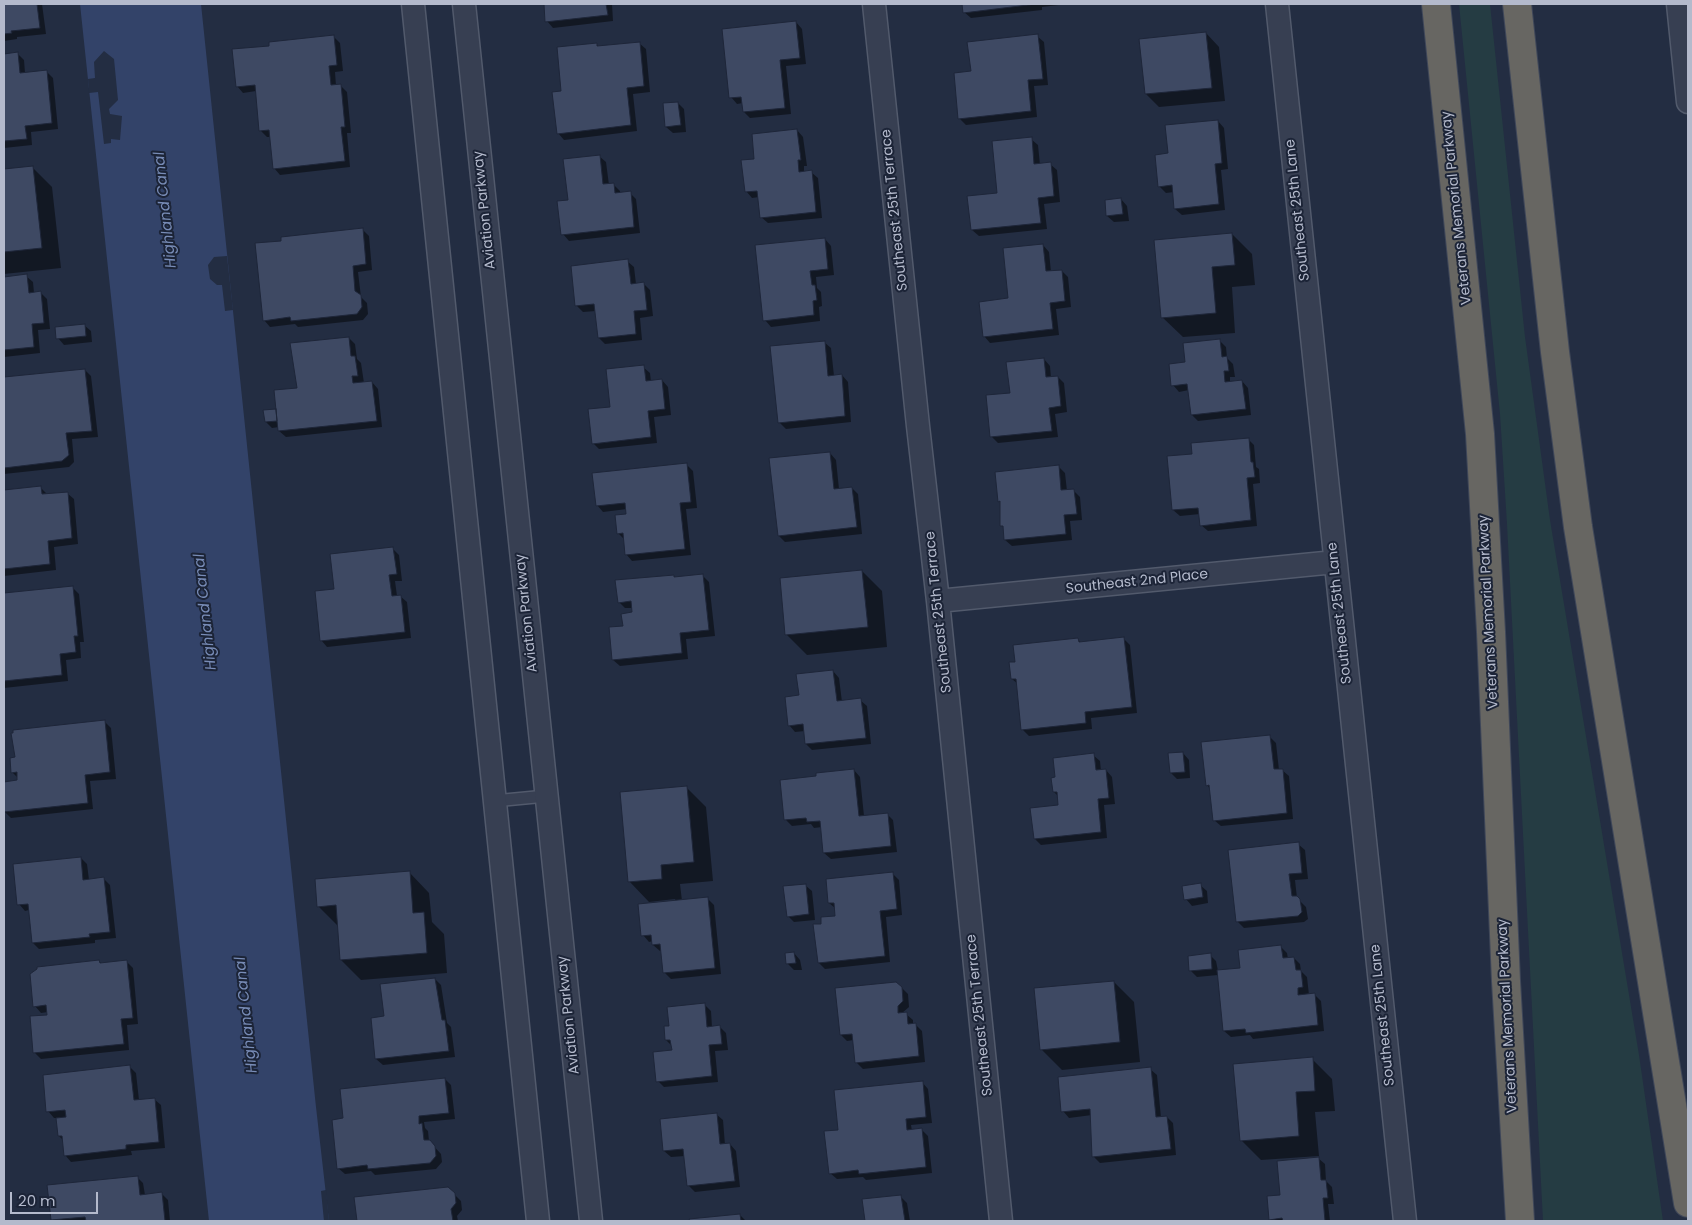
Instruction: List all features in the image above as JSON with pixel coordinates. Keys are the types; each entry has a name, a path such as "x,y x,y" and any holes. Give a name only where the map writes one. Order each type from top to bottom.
{"highway":[{"name":"Veterans Memorial Parkway","path":"1436,4 1480,434 1492,642 1506,980 1520,1221"},
{"path":"1517,4 1554,352 1578,527 1688,1203"}],"street":[{"path":"413,4 538,1221"},
{"name":"Aviation Parkway","path":"464,4 590,1221"},
{"name":"Southeast 25th Terrace","path":"874,4 938,601 1001,1221"},
{"name":"Southeast 25th Lane","path":"1277,4 1406,1221"},
{"path":"1678,4 1688,102"},
{"name":"Southeast 2nd Place","path":"938,601 1335,562"}],"lane":[{"path":"494,801 546,796"}],"shaded area":[{"path":"1459,4 1490,4 1525,337 1550,520 1639,1055 1663,1221 1543,1221 1500,414"}],"water":[{"name":"Highland Canal","path":"80,4 201,4 329,1221 209,1221"}],"pier":[{"path":"104,51 114,59 118,100 109,109 110,114 122,116 120,140 111,139 111,143 104,144 98,92 89,93 88,79 95,78 94,62"},
{"path":"227,256 233,310 225,311 222,285 217,285 210,279 208,265 214,257"},
{"path":"326,1190 329,1221 324,1221 321,1191"}],"building":[{"path":"4,4 37,4 40,28 11,31 12,33 4,34"},
{"path":"544,4 606,4 608,15 545,22"},
{"path":"962,4 1036,4 963,13"},
{"path":"796,21 800,58 780,60 785,108 743,112 741,97 729,98 722,29"},
{"path":"1206,32 1212,88 1145,94 1139,39"},
{"path":"1038,34 1043,79 1028,80 1031,111 958,119 954,73 971,71 967,42"},
{"path":"334,35 337,65 329,66 331,85 341,84 345,127 341,127 345,161 273,169 269,130 259,131 255,85 236,87 232,49 269,46 269,42"},
{"path":"640,42 644,86 627,88 631,125 557,134 552,92 561,91 557,47 597,43 597,46"},
{"path":"18,52 20,73 47,70 52,123 25,126 27,139 4,141 4,54"},
{"path":"678,102 681,125 665,127 663,103"},
{"path":"1218,120 1222,163 1215,164 1219,204 1174,209 1172,185 1158,187 1155,155 1168,153 1165,125"},
{"path":"797,129 801,160 798,160 799,172 812,170 816,212 760,218 757,191 745,192 741,160 754,159 752,134"},
{"path":"1032,137 1034,164 1051,162 1054,196 1038,198 1041,223 971,230 967,196 997,193 992,141"},
{"path":"600,155 603,184 614,183 615,193 631,191 634,227 561,235 557,201 568,200 563,159"},
{"path":"33,166 42,248 4,252 4,169"},
{"path":"1121,198 1123,214 1106,216 1105,200"},
{"path":"363,228 366,264 353,266 355,291 361,295 362,307 357,314 291,321 290,317 263,321 255,243 281,241 281,237"},
{"path":"1232,233 1235,265 1212,267 1216,313 1161,318 1154,240"},
{"path":"825,238 828,269 810,271 812,285 815,285 817,300 813,301 814,315 763,321 755,245"},
{"path":"1043,244 1046,271 1062,270 1065,301 1050,303 1053,329 983,337 979,302 1008,298 1003,248"},
{"path":"628,259 631,284 644,282 647,310 634,311 636,334 598,338 594,304 575,306 571,266"},
{"path":"27,274 29,293 41,291 44,323 32,324 34,347 4,350 4,277"},
{"path":"85,324 86,336 56,339 55,327"},
{"path":"349,337 351,356 355,356 358,376 352,376 353,383 372,381 377,421 278,431 274,390 297,388 290,343"},
{"path":"1220,339 1222,357 1227,356 1229,371 1224,371 1225,382 1242,380 1246,409 1191,415 1187,384 1171,386 1169,364 1185,362 1183,343"},
{"path":"825,341 828,376 842,374 845,416 778,423 770,346"},
{"path":"1044,358 1046,377 1058,376 1061,406 1049,408 1052,431 990,437 986,395 1010,393 1006,362"},
{"path":"644,365 646,381 662,379 665,409 648,411 651,437 592,444 588,409 610,407 606,369"},
{"path":"85,369 92,431 66,433 69,455 62,461 4,468 4,377"},
{"path":"276,409 277,421 265,422 263,410"},
{"path":"1249,438 1251,462 1253,462 1255,477 1247,478 1251,520 1200,526 1198,508 1172,510 1167,456 1192,454 1191,443"},
{"path":"830,452 834,489 852,487 857,527 778,536 769,458"},
{"path":"687,463 691,502 680,503 685,549 625,555 623,533 617,534 615,515 626,514 625,503 596,506 592,473"},
{"path":"1059,465 1061,490 1074,489 1077,514 1064,515 1066,534 1004,540 1003,526 1000,526 1000,501 998,502 995,472"},
{"path":"41,486 42,494 68,492 72,538 48,541 50,564 4,569 4,490"},
{"path":"393,547 397,574 389,575 392,596 401,595 405,632 320,641 315,591 334,589 330,554"},
{"path":"862,570 868,627 785,635 780,578"},
{"path":"703,574 709,630 680,633 682,653 612,660 609,627 623,626 621,614 632,612 631,601 618,603 615,580"},
{"path":"73,586 78,636 74,636 76,652 60,654 62,675 4,681 4,593"},
{"path":"1124,637 1132,707 1085,712 1086,723 1021,730 1016,679 1011,679 1009,662 1015,662 1013,645 1078,638 1079,642"},
{"path":"833,670 837,701 861,698 866,738 805,744 803,724 788,726 785,697 799,695 796,674"},
{"path":"105,720 110,772 85,775 88,803 4,812 4,782 17,780 17,772 11,773 10,758 15,757 11,733 13,733 13,730"},
{"path":"1270,735 1274,769 1283,769 1287,813 1213,821 1209,785 1206,786 1201,742"},
{"path":"1183,752 1185,772 1170,773 1168,753"},
{"path":"1094,753 1096,770 1106,769 1109,798 1098,799 1101,832 1034,839 1030,808 1058,805 1057,792 1053,792 1051,778 1055,777 1053,758"},
{"path":"854,769 859,816 888,813 891,846 823,853 820,821 807,822 806,818 784,820 780,780 816,776 816,773"},
{"path":"687,786 694,862 661,865 662,879 628,882 620,792"},
{"path":"1299,842 1302,873 1289,874 1292,896 1297,896 1300,899 1302,912 1298,916 1236,922 1228,850"},
{"path":"81,857 83,880 104,877 110,932 89,934 90,937 32,943 28,904 17,905 13,864"},
{"path":"410,871 413,913 424,912 427,953 340,960 336,905 317,907 315,879"},
{"path":"893,872 897,909 880,911 885,956 818,963 813,924 821,924 821,917 835,916 834,903 828,903 826,879"},
{"path":"1201,883 1203,897 1184,900 1182,886"},
{"path":"806,884 809,914 787,917 783,886"},
{"path":"708,897 715,968 663,973 660,944 652,945 651,935 641,936 638,904"},
{"path":"1281,945 1283,958 1294,957 1296,970 1301,970 1303,987 1298,988 1298,995 1315,993 1318,1025 1246,1033 1245,1029 1223,1031 1217,970 1240,968 1238,950"},
{"path":"794,952 796,963 786,964 785,953"},
{"path":"1211,953 1212,969 1189,971 1188,956"},
{"path":"99,960 100,963 127,960 133,1018 121,1019 124,1044 33,1053 30,1016 47,1015 46,1005 33,1007 30,974 37,967"},
{"path":"435,978 442,1020 445,1020 449,1051 375,1059 371,1018 384,1016 380,984"},
{"path":"1114,981 1120,1042 1040,1050 1034,988"},
{"path":"896,982 902,987 903,1001 898,1006 898,1013 907,1012 908,1024 916,1023 919,1056 855,1063 852,1034 840,1035 835,988"},
{"path":"705,1003 707,1027 720,1025 722,1044 709,1045 712,1076 656,1082 653,1052 672,1050 670,1040 665,1040 664,1026 669,1026 667,1007"},
{"path":"1313,1057 1315,1091 1296,1092 1299,1136 1240,1141 1233,1064"},
{"path":"130,1065 134,1100 155,1098 159,1142 126,1145 126,1149 64,1156 62,1136 58,1136 56,1118 66,1117 65,1110 46,1112 43,1075"},
{"path":"1151,1067 1156,1117 1167,1116 1171,1149 1092,1157 1090,1109 1061,1112 1058,1077"},
{"path":"445,1078 449,1113 419,1116 419,1124 422,1123 424,1140 430,1140 435,1146 436,1156 430,1163 368,1169 367,1165 337,1169 332,1120 343,1118 340,1089"},
{"path":"923,1081 926,1117 906,1119 907,1130 922,1128 926,1167 859,1174 858,1170 829,1174 824,1131 838,1130 834,1090"},
{"path":"717,1113 720,1144 730,1143 735,1181 687,1186 683,1149 663,1151 660,1119"},
{"path":"1319,1157 1321,1180 1326,1180 1328,1198 1323,1198 1325,1221 1283,1221 1282,1218 1269,1220 1267,1196 1280,1195 1277,1161"},
{"path":"138,1176 140,1195 162,1192 165,1221 86,1221 85,1217 51,1220 47,1185"},
{"path":"448,1187 455,1193 456,1203 451,1209 453,1221 357,1221 354,1197"},
{"path":"901,1195 905,1221 865,1221 862,1199"},
{"path":"740,1214 741,1221 690,1221 689,1219"}]}
